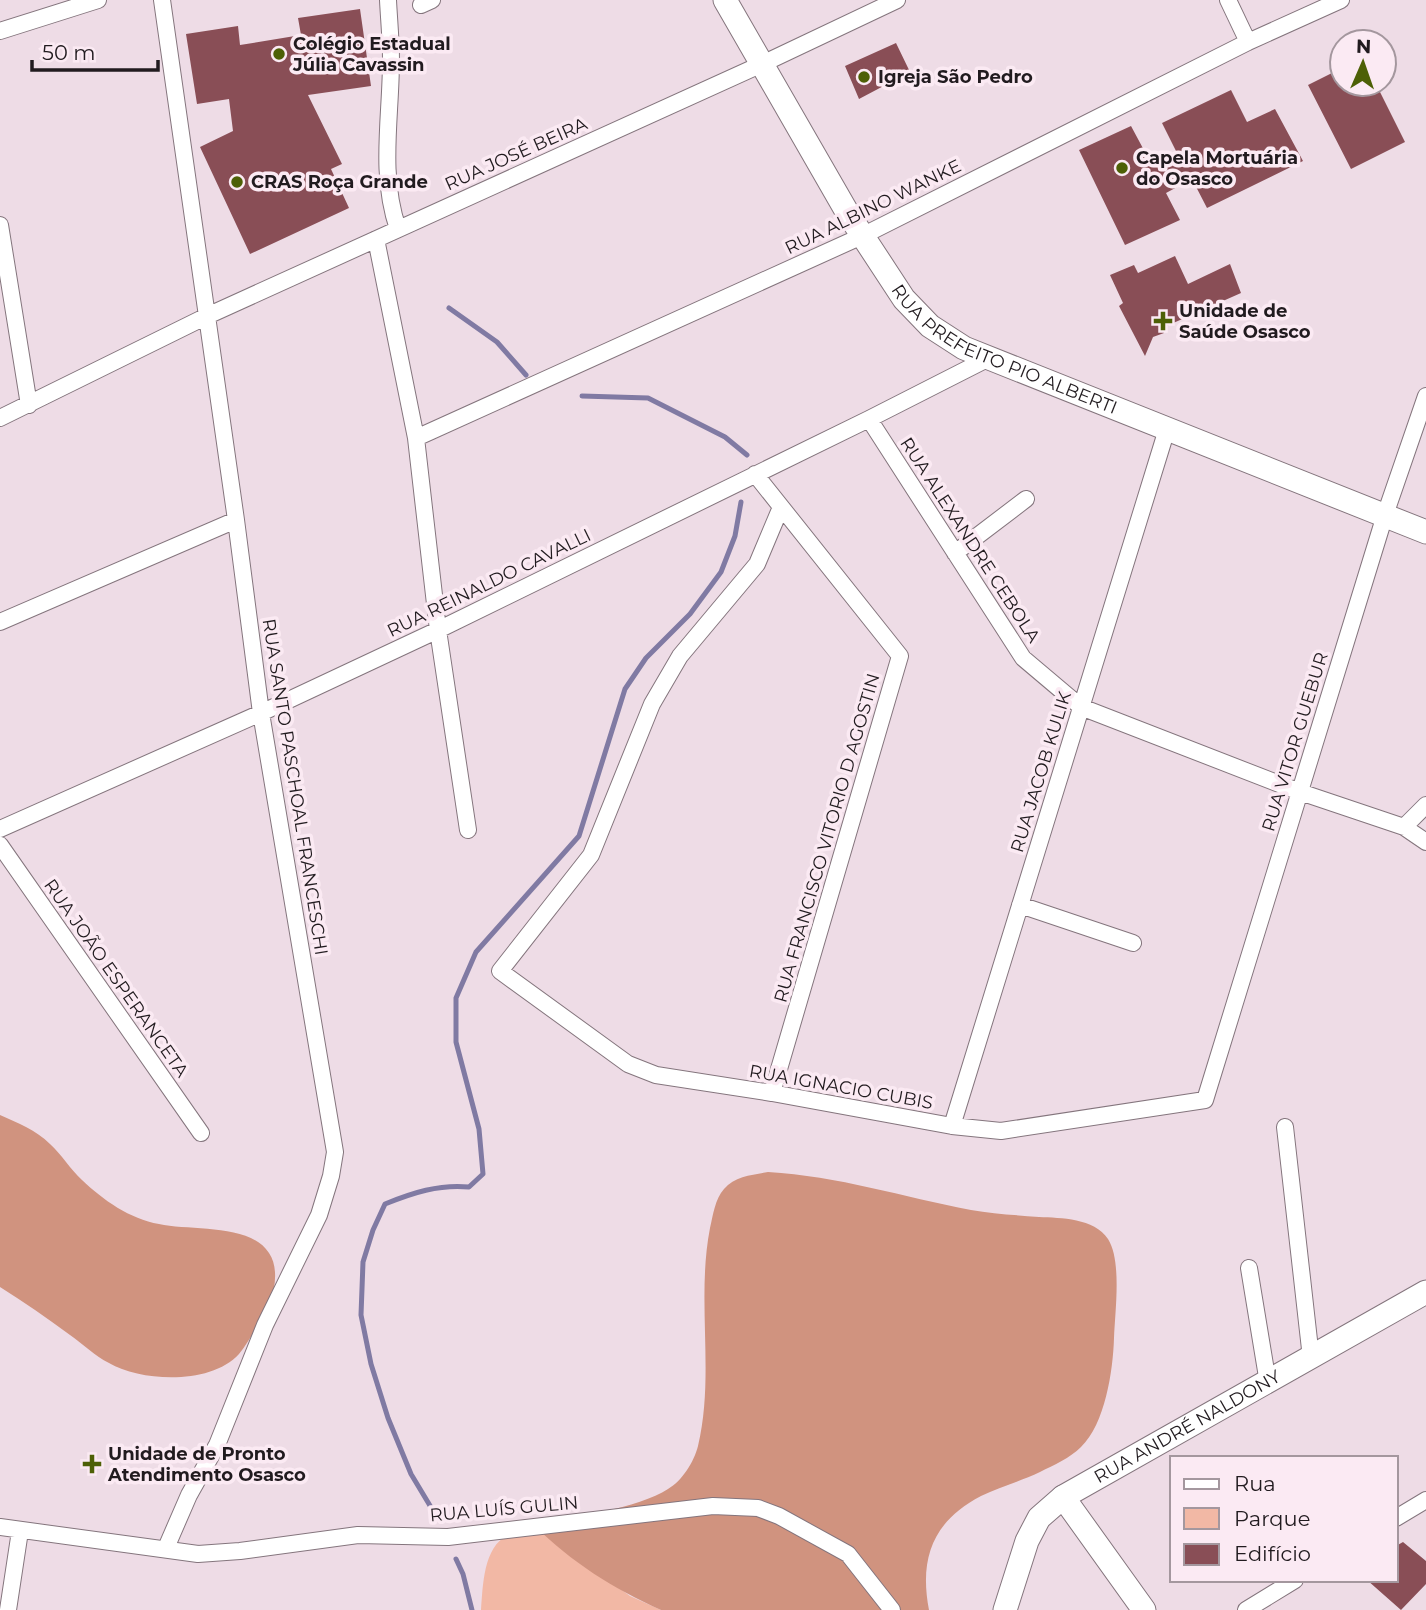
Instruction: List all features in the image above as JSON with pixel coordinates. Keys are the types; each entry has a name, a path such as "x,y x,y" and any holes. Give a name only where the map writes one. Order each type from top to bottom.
{"main road":[{"name":"RUA PREFEITO PIO ALBERTI","path":"725,0 862,236 904,299 930,326 964,348 1426,532"},
{"name":"RUA ANDRÉ NALDONY","path":"1004,1610 1027,1541 1039,1518 1063,1497 1426,1292"},
{"path":"1063,1497 1144,1610"}],"street":[{"path":"0,31 98,0"},
{"name":"RUA SANTO PASCHOAL FRANCESCHI","path":"162,0 261,713 335,1152 319,1215 265,1325 217,1445 189,1495 166,1548"},
{"path":"388,0 391,59 386,156 390,207 398,229"},
{"name":"RUA JOSÉ BEIRA","path":"0,418 207,317 897,0"},
{"path":"1228,0 1248,42"},
{"name":"RUA ALBINO WANKE","path":"416,438 862,236 1248,42 1340,0"},
{"path":"0,225 29,405"},
{"path":"376,239 416,438 438,630 468,830"},
{"name":"RUA REINALDO CAVALLI","path":"0,830 438,630 989,358"},
{"name":"RUA VITOR GUEBUR","path":"1205,1100 1385,515 1426,396"},
{"name":"RUA ALEXANDRE CEBOLA","path":"869,419 1023,658 1081,707 1300,792 1404,827 1426,842"},
{"name":"RUA JACOB KULIK","path":"952,1126 1167,429"},
{"name":"RUA FRANCISCO VITORIO D AGOSTIN","path":"755,474 900,656 772,1093"},
{"path":"955,553 1026,499"},
{"name":"RUA IGNACIO CUBIS","path":"781,506 757,564 680,656 652,704 591,855 500,971 628,1065 656,1075 952,1126 1001,1131 1205,1100"},
{"path":"0,622 236,520"},
{"path":"1404,827 1426,805"},
{"name":"RUA JOÃO ESPERANCETA","path":"0,845 201,1133"},
{"path":"1020,905 1133,943"},
{"path":"1285,1127 1311,1358"},
{"path":"1249,1268 1268,1383"},
{"path":"1398,1517 1426,1500"},
{"name":"RUA LUÍS GULIN","path":"0,1527 198,1553 358,1535 448,1537 713,1506 758,1508 779,1516 848,1554 892,1610"},
{"path":"8,1610 20,1531"},
{"path":"1246,1610 1292,1582"}],"green space":[{"path":"535,1526 630,1596 661,1610 481,1610 486,1568 494,1548 508,1535"}],"shaded area":[{"path":"0,1115 27,1127 45,1139 90,1187 127,1213 159,1224 234,1232 260,1243 273,1261 274,1289 264,1316 239,1354 212,1371 194,1375 157,1377 139,1374 104,1360 0,1287"},
{"path":"768,1172 845,1182 979,1211 1076,1220 1102,1232 1112,1248 1117,1287 1113,1351 1106,1396 1096,1425 1081,1447 1067,1458 981,1496 951,1517 933,1543 928,1558 926,1591 929,1610 661,1610 594,1574 535,1526 640,1502 668,1489 687,1470 698,1446 703,1419 706,1255 715,1207 718,1197 733,1181"}],"building":[{"path":"360,9 371,86 308,95 342,164 331,169 349,208 250,254 200,147 233,131 229,99 197,104 186,34 238,26 240,45 301,35 298,18"},
{"name":"Igreja São Pedro","path":"896,43 910,72 859,99 845,66"},
{"path":"1328,75 1328,98 1383,98 1405,142 1351,169 1308,85"},
{"path":"1231,90 1247,122 1275,109 1303,161 1207,208 1192,179 1166,193 1180,220 1125,245 1079,150 1131,126 1153,167 1178,155 1162,123"},
{"path":"1175,256 1188,284 1230,264 1241,293 1162,328 1164,333 1153,337 1145,356 1119,306 1123,303 1110,275 1134,265 1138,273"},
{"path":"1403,1542 1426,1561 1426,1584 1401,1610 1369,1582 1398,1582 1398,1545"}],"waterway":[{"path":"449,308 497,342 526,375"},
{"path":"582,396 648,398 725,437 747,455"},
{"path":"432,1509 411,1474 388,1418 371,1364 361,1315 363,1262 385,1204 426,1190 469,1187 483,1174 479,1129 456,1042 456,998 476,952 579,836 625,689 646,658 690,614 721,572 735,536 741,502"},
{"path":"456,1559 463,1574 472,1610"}],"place":[{"name":"Colégio Estadual Júlia Cavassin","path":"279,54"},
{"name":"Igreja São Pedro","path":"864,77"},
{"name":"Capela Mortuária do Osasco","path":"1122,168"},
{"name":"CRAS Roça Grande","path":"237,182"},
{"name":"Unidade de Saúde Osasco","path":"1163,321"},
{"name":"Unidade de Pronto Atendimento Osasco","path":"92,1464"}]}
